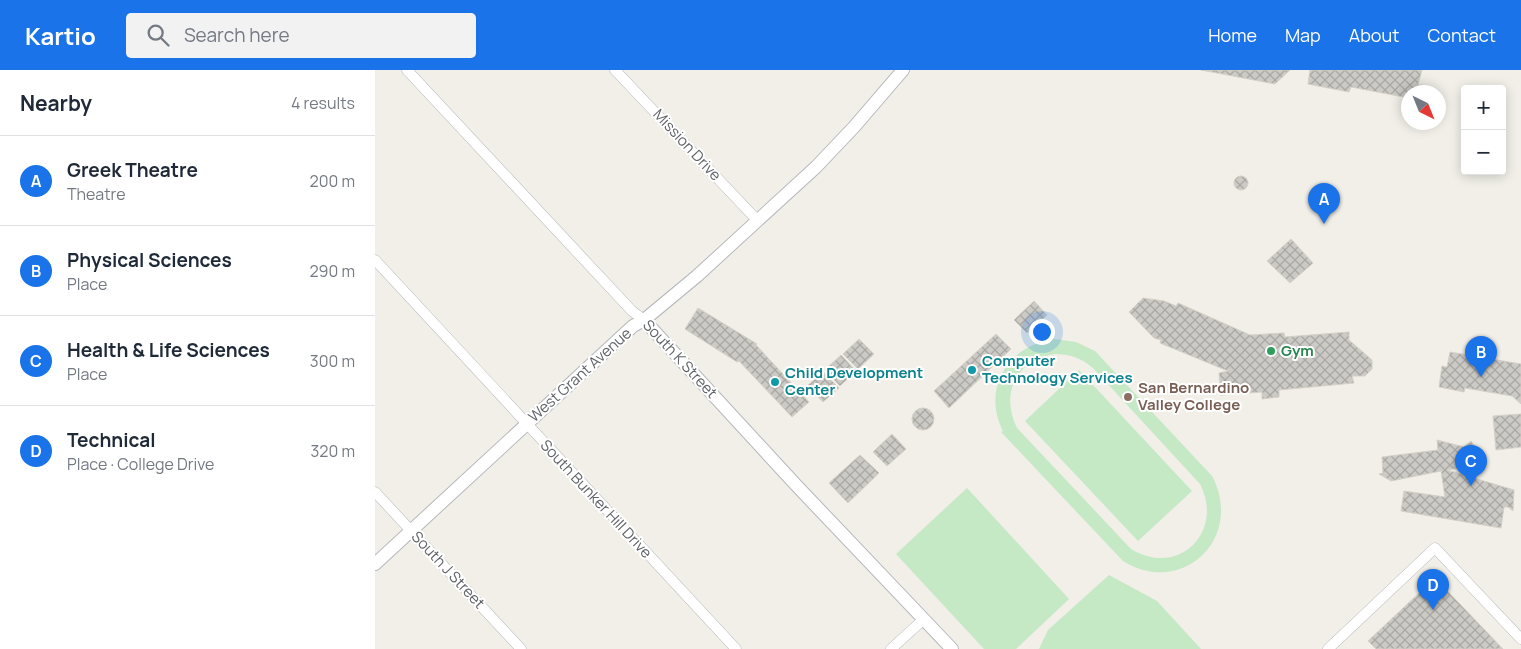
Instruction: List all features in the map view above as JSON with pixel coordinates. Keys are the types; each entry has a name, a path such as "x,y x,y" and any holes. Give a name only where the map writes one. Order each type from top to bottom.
{"street":[{"name":"South K Street","path":"407,70 952,649"},
{"name":"Mission Drive","path":"615,70 757,220"},
{"name":"West Grant Avenue","path":"375,564 633,326 644,320 697,276 815,167 854,127 903,70"},
{"name":"South Bunker Hill Drive","path":"375,260 736,649"},
{"name":"South J Street","path":"375,492 521,649"},
{"path":"1327,649 1435,548 1521,639"},
{"path":"891,649 923,619"}],"green space":[{"path":"1054,339 1076,342 1095,351 1212,476 1220,499 1220,521 1214,540 1202,556 1186,567 1166,572 1145,571 1123,561 1001,432 1003,431 997,415 995,399 1003,371 1012,359 1038,343","holes":["1060,354 1075,357 1093,368 1200,484 1206,502 1206,518 1202,533 1193,545 1180,554 1165,558 1148,557 1131,549 1017,428 1010,403 1011,391 1015,380 1030,363 1041,357"]},
{"path":"1079,370 1192,491 1138,541 1025,421"},
{"path":"967,488 1069,599 1016,649 984,649 896,554"},
{"path":"1109,575 1157,601 1201,649 1039,649 1048,630"}],"building":[{"path":"1201,70 1290,70 1275,84"},
{"path":"1310,70 1422,70 1418,85 1401,85 1401,96 1351,87 1349,92 1308,84"},
{"path":"1241,176 1246,178 1248,183 1246,188 1241,190 1236,188 1234,183 1236,178"},
{"path":"1291,239 1313,263 1290,283 1267,261"},
{"name":"Gym","path":"1143,298 1164,301 1176,306 1178,303 1250,335 1284,333 1285,337 1349,332 1349,340 1372,360 1372,369 1365,376 1352,376 1354,383 1279,390 1279,397 1262,399 1262,392 1221,395 1219,373 1228,371 1160,343 1161,340 1154,338 1129,312"},
{"path":"1034,301 1047,315 1027,333 1014,320"},
{"name":"Child Development Center","path":"698,308 757,344 809,402 792,417 739,361 737,362 685,329"},
{"name":"Computer Technology Services","path":"996,334 1011,349 949,408 934,391"},
{"path":"859,339 874,354 858,369 843,354"},
{"path":"1450,352 1521,364 1521,404 1512,396 1465,388 1464,392 1439,387 1442,366 1447,367"},
{"path":"841,355 856,371 840,386 825,370"},
{"path":"823,372 839,388 823,402 807,386"},
{"path":"923,408 931,411 934,419 931,427 923,430 915,427 912,419 915,411"},
{"path":"1521,414 1521,447 1496,450 1493,416"},
{"path":"892,434 906,449 887,466 873,452"},
{"path":"1437,440 1464,447 1471,441 1487,464 1447,470 1514,490 1513,511 1508,507 1504,507 1501,528 1401,511 1404,491 1445,497 1441,471 1391,481 1379,474 1383,473 1382,457 1438,450"},
{"path":"860,455 879,473 848,503 829,483"},
{"path":"1435,578 1503,649 1376,649 1368,641"}],"place":[{"name":"Greek Theatre","path":"1324,224"},
{"name":"Gym","path":"1271,351"},
{"name":"Computer Technology Services","path":"972,370"},
{"name":"Physical Sciences","path":"1481,377"},
{"name":"Child Development Center","path":"775,382"},
{"name":"San Bernardino Valley College","path":"1128,397"},
{"name":"Health & Life Sciences","path":"1471,486"},
{"name":"Technical","path":"1433,610"}]}
